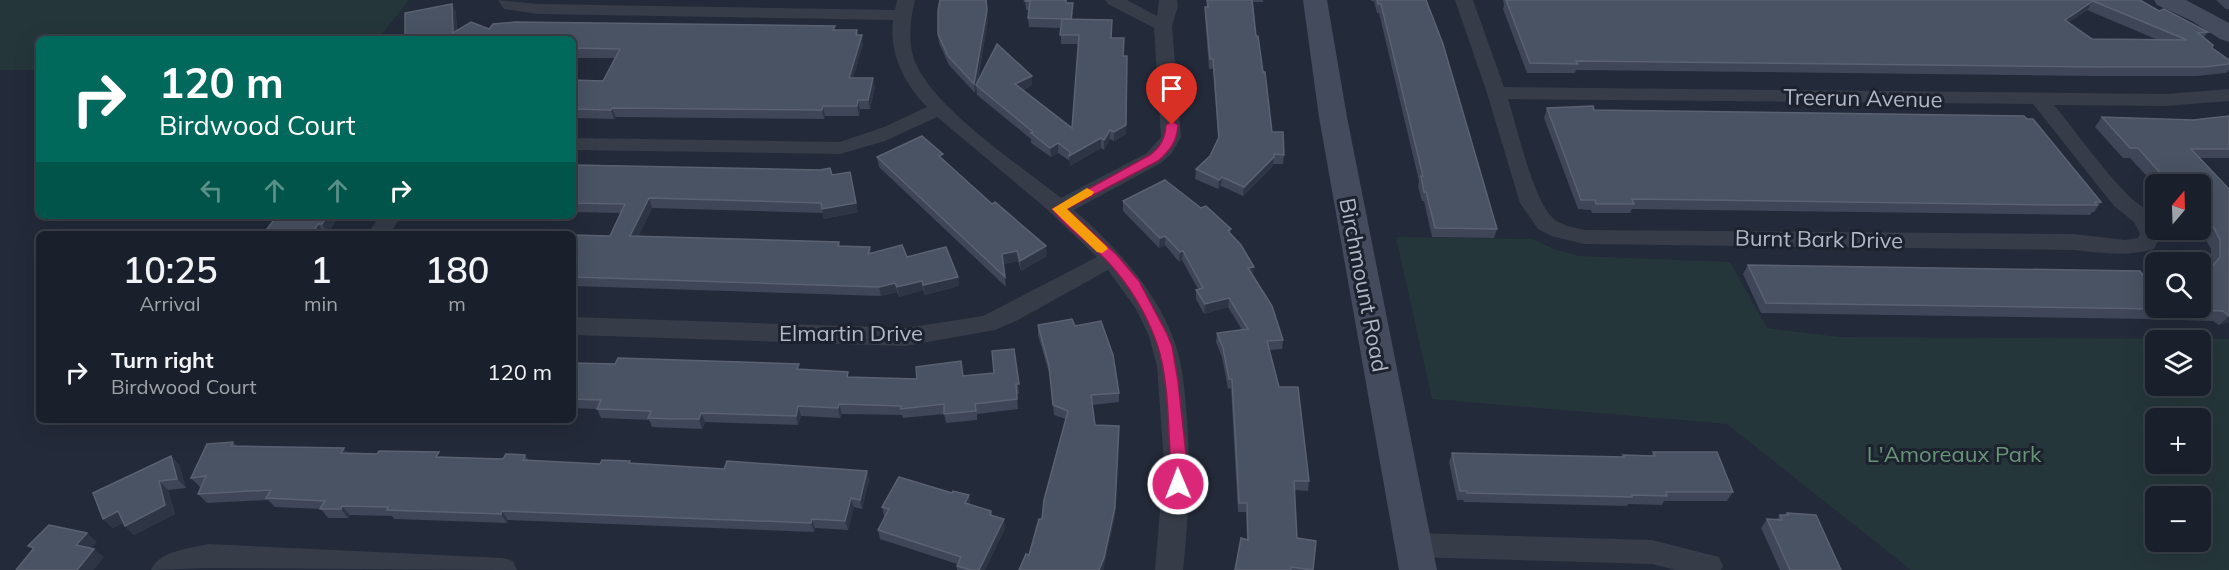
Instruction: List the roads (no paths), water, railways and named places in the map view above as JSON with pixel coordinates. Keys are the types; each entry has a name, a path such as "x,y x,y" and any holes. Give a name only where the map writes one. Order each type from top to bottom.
{"main road":[{"name":"Birchmount Road","path":"1315,0 1333,117 1416,557"},
{"path":"2166,0 2201,16 2229,34"}],"street":[{"path":"507,0 510,5 530,9 904,7 901,39 908,66 920,88 938,109 1058,209 1112,259 1139,294 1165,346 1178,454 1178,484 1169,570"},
{"path":"1114,0 1163,26"},
{"path":"1058,209 1154,158 1165,148 1171,137 1172,125 1163,26 1168,6 1167,0"},
{"name":"Burnt Bark Drive","path":"1464,0 1497,93 1531,203 1546,224 1567,234 1584,237 2074,242 2125,248 2146,244 2151,234 2148,225 2121,201 2040,100"},
{"name":"Treerun Avenue","path":"1497,93 2040,100 2166,100 2229,95"},
{"path":"576,144 840,148 867,142 938,109"},
{"name":"Elmartin Drive","path":"576,327 905,337 987,324 1112,259"},
{"path":"1416,557 1652,552 1708,566"},
{"path":"165,570 173,565 208,556 502,570"}],"park label":[{"name":"L'Amoreaux Park","path":"1954,454"}]}
